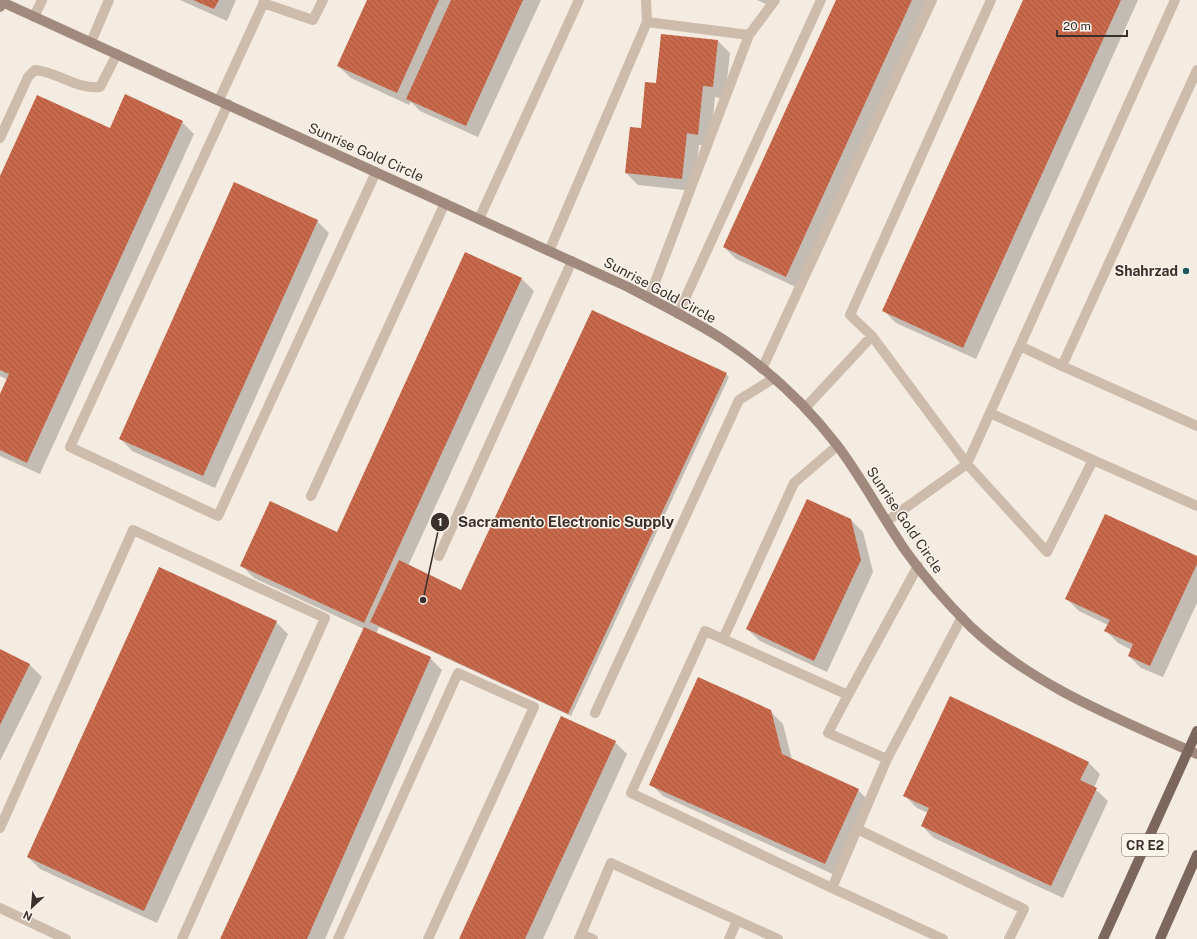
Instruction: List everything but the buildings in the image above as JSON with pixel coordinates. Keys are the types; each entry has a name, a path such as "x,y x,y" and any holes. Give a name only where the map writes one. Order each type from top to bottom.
{"main road":[{"name":"CR E2","path":"1102,939 1193,752 1197,731"},
{"path":"1160,939 1197,856"}],"street":[{"path":"34,17 42,0"},
{"path":"91,42 109,0"},
{"path":"323,0 313,20 264,2 224,102 70,447 218,516 376,172"},
{"path":"479,219 578,0"},
{"path":"548,251 647,22 646,0"},
{"path":"649,298 749,35 775,0"},
{"path":"678,314 821,0"},
{"path":"762,369 932,0"},
{"path":"991,0 850,315 872,336 967,464 1048,552 1093,460"},
{"path":"887,521 967,464 1175,0"},
{"name":"Sunrise Gold Circle","path":"1,3 224,102 572,261 649,298 724,340 774,378 804,408 837,446 905,550 936,590 995,648 1047,684 1097,711 1193,752"},
{"path":"647,22 749,35"},
{"path":"0,138 28,77 35,70 47,71 89,88 100,87 117,54"},
{"path":"1062,366 1197,70"},
{"path":"311,496 445,203"},
{"path":"439,556 572,261"},
{"path":"804,408 872,336"},
{"path":"1020,346 1197,426"},
{"path":"595,713 739,400 774,378"},
{"path":"990,414 1197,506"},
{"path":"724,639 794,483 837,446"},
{"path":"0,828 133,530 325,618 182,939"},
{"path":"887,759 828,733 918,566"},
{"path":"832,888 887,759 962,617"},
{"path":"848,695 705,631 631,793 943,939"},
{"path":"338,939 458,673 534,707 428,939"},
{"path":"857,829 1024,909 1009,939"},
{"path":"593,939 580,936 611,863 778,939"},
{"path":"0,908 66,939"},
{"path":"729,939 737,920"}],"place":[{"name":"Shahrzad","path":"1186,271"},
{"name":"Sacramento Electronic Supply","path":"423,600"}]}
